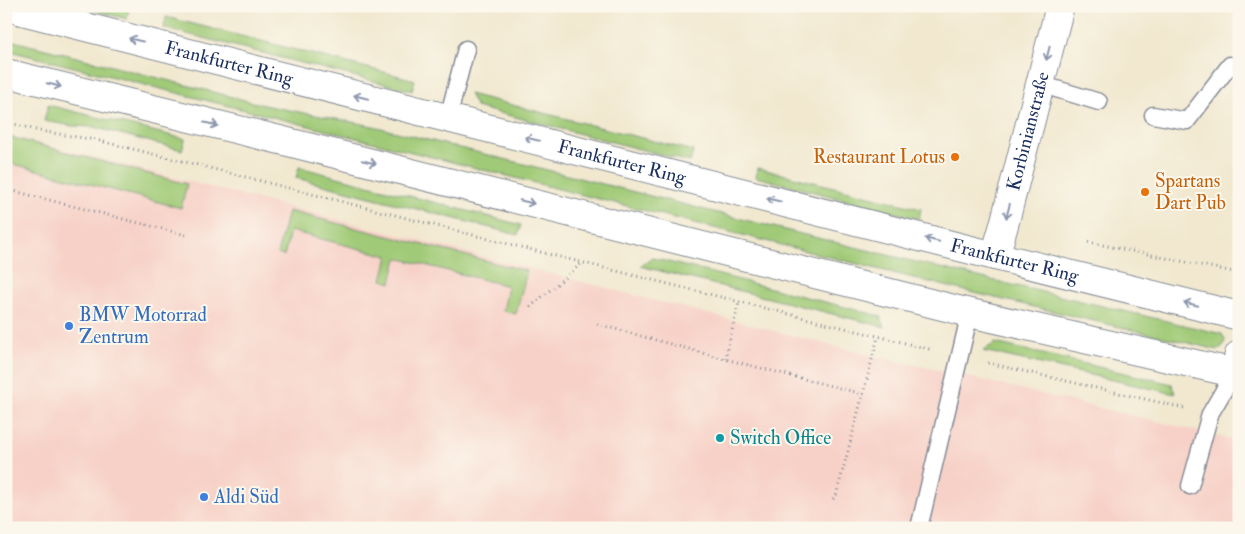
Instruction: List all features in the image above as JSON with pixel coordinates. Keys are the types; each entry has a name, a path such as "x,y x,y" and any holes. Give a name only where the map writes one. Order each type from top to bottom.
{"main road":[{"name":"Korbinianstraße","path":"995,256 1060,6"},
{"name":"Frankfurter Ring","path":"6,7 1239,316"},
{"path":"6,74 294,143 970,313 1237,368"}],"lane":[{"path":"448,118 466,49"},
{"path":"1153,115 1187,122 1230,65 1239,68"},
{"path":"1040,84 1099,102"},
{"path":"919,528 970,313"},
{"path":"1190,486 1210,414 1237,368"}],"path":[{"path":"6,122 40,131 106,142 878,337 1210,414"},
{"path":"6,189 186,235"},
{"path":"530,307 582,263"},
{"path":"725,359 739,302"},
{"path":"597,324 863,394"},
{"path":"833,499 836,496 878,337"}],"shaded area":[{"path":"6,135 865,354 1239,441 1239,528 6,528"}],"green space":[{"path":"77,6 120,6 129,9 127,19"},
{"path":"166,17 415,80 412,91 164,28"},
{"path":"6,39 268,106 373,126 789,231 1222,334 1225,340 1223,346 1218,350 953,288 6,50"},
{"path":"469,94 693,151 690,162 476,107"},
{"path":"48,105 185,139 182,150 93,127 44,121"},
{"path":"6,136 187,184 181,208 6,162"},
{"path":"299,167 521,225 518,235 296,178"},
{"path":"758,168 921,209 919,219 756,177"},
{"path":"288,211 527,271 516,314 503,311 508,286 397,258 391,283 382,280 388,256 290,231 284,256 277,254"},
{"path":"653,258 880,316 885,327 640,266"},
{"path":"995,343 1172,384 1175,394 983,351"}],"place":[{"name":"Restaurant Lotus","path":"955,157"},
{"name":"Spartans Dart Pub","path":"1145,192"},
{"name":"BMW Motorrad Zentrum","path":"69,326"},
{"name":"Switch Office","path":"720,438"},
{"name":"Aldi Süd","path":"204,497"}]}
